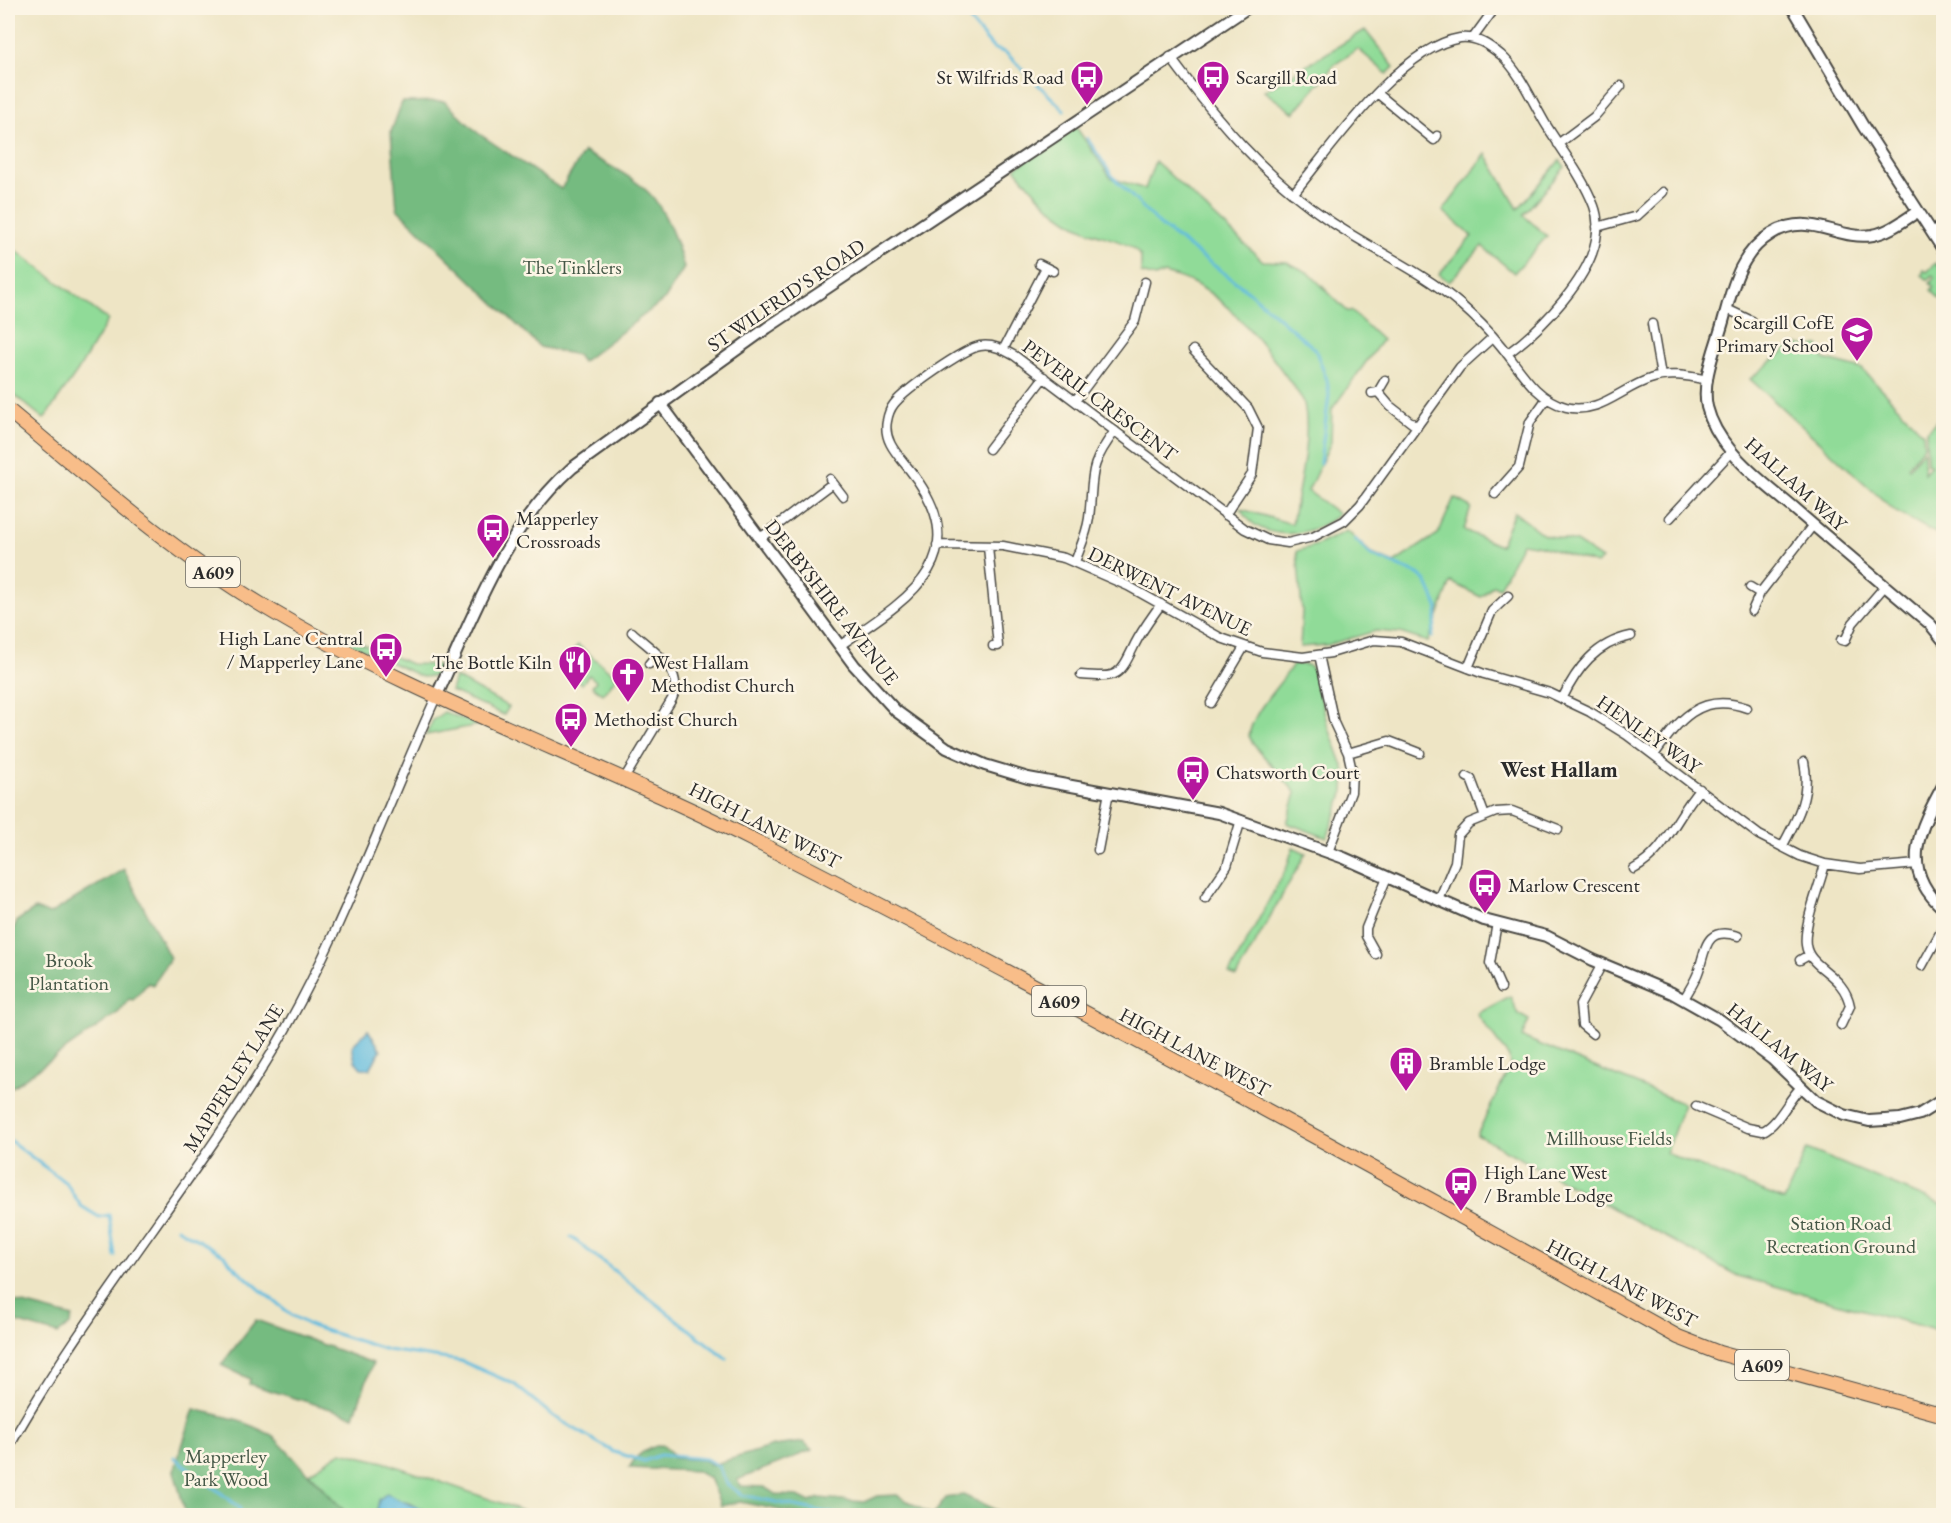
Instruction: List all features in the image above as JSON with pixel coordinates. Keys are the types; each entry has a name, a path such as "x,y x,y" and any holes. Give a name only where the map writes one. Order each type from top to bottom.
{"main road":[{"name":"A609","path":"8,410 148,524 250,597 338,648 437,695"},
{"name":"HIGH LANE WEST","path":"437,695 624,778 868,899 1678,1337 1719,1353 1944,1415"}],"street":[{"name":"ST WILFRID'S ROAD","path":"437,695 488,581 521,524 551,488 572,468 767,328 1170,57 1247,8"},
{"path":"1473,38 1495,8"},
{"path":"1793,8 1863,126 1944,251"},
{"path":"1293,194 1377,93 1396,75 1428,52 1455,39 1473,38 1491,47 1506,60 1594,205 1597,227 1592,255 1560,305 1542,327 1507,354"},
{"path":"1170,57 1226,130 1268,172 1293,194 1338,227 1438,286 1476,318 1523,376 1547,398 1565,406 1589,408 1646,380 1661,376 1686,376 1708,380"},
{"path":"1558,144 1590,121 1621,86"},
{"path":"1606,90 1613,96"},
{"path":"1377,93 1434,140 1437,136"},
{"path":"1597,227 1632,219 1656,194"},
{"name":"HALLAM WAY","path":"1917,212 1874,235 1854,235 1812,224 1797,225 1775,232 1756,245 1743,262 1727,309 1708,380 1706,399 1710,417 1731,452 1930,624 1944,641"},
{"path":"1004,350 1045,268"},
{"path":"1076,401 1133,324 1145,282"},
{"path":"1131,298 1140,301"},
{"path":"1727,309 1752,321"},
{"path":"1652,324 1661,376"},
{"name":"PEVERIL CRESCENT","path":"839,646 913,593 929,570 937,545 937,525 932,504 924,489 889,442 886,428 888,415 899,399 966,351 984,346 1004,350 1044,377 1225,515 1253,534 1277,542 1301,541 1323,533 1355,512 1460,367 1493,337"},
{"path":"1654,339 1665,337"},
{"path":"1193,350 1248,408 1258,428 1252,474 1225,515"},
{"path":"1206,363 1214,356"},
{"path":"989,448 1044,377"},
{"path":"1385,380 1375,393 1417,427"},
{"path":"1495,494 1510,479 1522,460 1530,422 1547,398"},
{"name":"DERBYSHIRE AVENUE","path":"660,403 839,646 867,681 896,711 922,732 957,753 985,765 1028,778 1210,811 1329,852"},
{"path":"1075,562 1088,525 1095,459 1115,431"},
{"path":"998,437 1006,443"},
{"path":"1670,518 1731,452"},
{"path":"1510,479 1517,487"},
{"path":"759,538 831,481 843,496"},
{"path":"1682,506 1689,513"},
{"path":"1752,611 1760,593 1813,525"},
{"name":"DERWENT AVENUE","path":"937,545 988,546 1036,551 1075,562 1161,604 1209,632 1244,647 1278,655 1318,656"},
{"path":"988,546 998,646 993,646"},
{"path":"1841,639 1845,641 1853,623 1885,586"},
{"path":"1750,587 1760,593"},
{"path":"1468,669 1496,599 1508,596"},
{"path":"1081,675 1108,676 1122,669 1136,641 1161,604"},
{"path":"624,778 674,694 674,673 632,632"},
{"path":"1562,699 1573,678 1588,658 1618,634 1631,636"},
{"name":"HENLEY WAY","path":"1318,656 1365,642 1390,640 1468,669 1562,699 1600,718 1654,755 1759,835 1782,847 1825,864 1860,869 1917,864"},
{"path":"1211,703 1244,647"},
{"path":"649,664 657,654"},
{"path":"1318,656 1336,731 1348,753 1352,771 1351,792 1329,852"},
{"name":"MAPPERLEY LANE","path":"8,1449 53,1371 172,1205 274,1048 340,918 437,695"},
{"path":"1654,755 1678,723 1693,710 1714,704 1742,703"},
{"path":"1348,753 1378,742 1389,741 1420,753"},
{"path":"1782,847 1804,802 1811,772 1804,762"},
{"path":"1467,777 1471,779 1485,816"},
{"path":"1944,784 1920,829 1916,847 1917,864 1925,888 1944,909"},
{"path":"1634,869 1656,854 1681,813 1700,789"},
{"path":"1098,850 1109,792"},
{"path":"1438,900 1454,867 1455,846 1460,831 1468,823 1485,816 1512,811 1558,829"},
{"path":"1205,898 1227,866 1241,820"},
{"path":"1103,828 1114,830"},
{"name":"HALLAM WAY","path":"1329,852 1497,923 1546,936 1602,964 1684,999 1733,1028 1827,1108 1869,1121 1900,1119 1942,1105"},
{"path":"1643,864 1649,874"},
{"path":"1825,864 1807,932 1806,946 1809,955 1841,984 1849,1001 1853,1012 1841,1025"},
{"path":"1376,954 1365,943 1366,923 1386,877"},
{"path":"1497,923 1490,963 1501,988"},
{"path":"1922,966 1944,927"},
{"path":"1684,999 1699,972 1702,951 1711,932 1738,936"},
{"path":"1800,960 1809,955"},
{"path":"1593,1034 1584,1028 1580,1017 1580,1005 1602,964"},
{"path":"1576,1035 1584,1028"},
{"path":"1696,1106 1764,1135 1775,1122 1786,1102 1801,1087"}],"green space":[{"path":"1365,30 1394,67 1387,74 1358,49 1334,65 1294,113 1264,91"},
{"name":"The Tinklers","path":"444,101 478,133 561,189 584,152 626,175 648,192 665,217 684,268 665,299 582,362 577,355 540,347 397,209 391,132 402,102"},
{"path":"1076,127 1111,178 1145,189 1155,161 1263,261 1287,262 1309,273 1347,311 1351,311 1382,340 1332,409 1331,442 1308,491 1339,514 1328,522 1301,532 1287,534 1273,532 1260,528 1249,520 1241,509 1292,524 1301,478 1306,414 1303,400 1241,320 1211,293 1195,284 1164,273 1155,277 1141,273 1141,256 1135,249 1076,226 1039,196 1015,168"},
{"path":"1486,154 1518,209 1560,160 1565,167 1523,215 1547,236 1514,273 1482,246 1449,282 1439,274 1472,236 1443,211"},
{"path":"11,247 108,320 77,372 44,419 8,390 8,254"},
{"path":"1936,263 1943,271 1943,296 1940,299 1931,290 1934,287 1930,283 1935,277 1932,275 1928,280 1922,275 1924,270 1927,272"},
{"path":"1792,345 1819,346 1824,359 1862,369 1923,433 1924,446 1908,466 1909,468 1924,450 1924,473 1931,465 1927,463 1926,431 1943,415 1943,537 1896,512 1750,379"},
{"path":"1454,498 1471,507 1464,530 1500,546 1514,512 1544,535 1576,542 1602,559 1596,564 1541,546 1522,543 1499,588 1493,585 1481,597 1451,582 1428,642 1400,633 1376,631 1327,645 1300,647 1302,611 1297,551 1317,545 1347,531 1372,554 1394,563 1438,534"},
{"path":"339,634 411,664 439,665 435,676 422,677 337,637"},
{"path":"578,645 617,677 603,694 592,686 596,681 589,675 582,684 565,670 566,667 562,664"},
{"path":"1293,664 1308,665 1314,671 1327,723 1345,771 1344,791 1327,838 1287,823 1296,793 1253,744 1249,736 1261,707"},
{"path":"455,677 509,707 504,715 451,691"},
{"path":"444,712 479,725 426,735 433,720"},
{"path":"1293,847 1306,853 1236,977 1229,974 1287,867"},
{"name":"Brook Plantation","path":"124,869 170,958 153,985 148,983 133,1000 129,999 119,1012 8,1090 8,939 18,920 35,909 50,914"},
{"path":"1510,996 1518,1014 1529,1020 1522,1037 1684,1104 1666,1153 1784,1200 1807,1149 1943,1205 1943,1311 1936,1330 1738,1276 1477,1135 1510,1066 1509,1057 1477,1014"},
{"path":"8,1300 73,1317 70,1325 58,1334 8,1320"},
{"path":"256,1320 373,1363 354,1416 249,1384 250,1379 221,1365"},
{"name":"Mapperley Park Wood","path":"194,1409 239,1420 272,1435 348,1515 186,1515 174,1471"},
{"path":"804,1442 812,1450 737,1480 740,1486 764,1487 777,1495 798,1496 810,1502 819,1498 864,1502 877,1496 897,1495 932,1515 804,1515 740,1502 721,1506 709,1478 696,1471 629,1468 642,1452 662,1445 673,1454 673,1458 704,1460 712,1465 773,1446"},
{"path":"341,1452 384,1462 529,1513 522,1516 431,1515 410,1503 396,1501 385,1514 398,1511 411,1515 348,1515 309,1473"},
{"path":"963,1495 1007,1515 933,1515 946,1498"}],"water":[{"path":"368,1030 381,1050 370,1069 361,1068 355,1061 352,1046"},
{"path":"387,1493 431,1515 411,1515 398,1511 385,1514 377,1510 379,1500"}],"waterway":[{"path":"775,11 788,8"},
{"path":"855,8 872,8"},
{"path":"959,8 993,48 1006,53 1064,110"},
{"path":"1087,138 1113,177 1161,226 1248,291 1315,349 1327,380 1329,395 1320,463"},
{"path":"1355,539 1371,555 1418,574 1426,581 1438,608 1432,637"},
{"path":"8,1139 66,1183 81,1206 99,1217 109,1215 115,1256"},
{"path":"177,1228 224,1255 263,1292 293,1316 311,1326 387,1350 461,1361 514,1384 553,1416 614,1452 644,1461 660,1455 706,1459 718,1466 727,1484 742,1495 844,1516"},
{"path":"571,1237 727,1359"},
{"path":"174,1457 239,1507 243,1516"}],"place":[{"name":"St Wilfrids Road","path":"1087,106"},
{"name":"Scargill Road","path":"1213,106"},
{"name":"Scargill CofE Primary School","path":"1857,362"},
{"name":"Mapperley Crossroads","path":"493,559"},
{"name":"High Lane Central / Mapperley Lane","path":"386,678"},
{"name":"The Bottle Kiln","path":"575,691"},
{"name":"West Hallam Methodist Church","path":"628,703"},
{"name":"Methodist Church","path":"571,748"},
{"name":"Chatsworth Court","path":"1193,801"},
{"name":"Marlow Crescent","path":"1485,914"},
{"name":"Bramble Lodge","path":"1406,1092"},
{"name":"High Lane West / Bramble Lodge","path":"1461,1212"}],"district":[{"name":"West Hallam","path":"1559,769"}],"park label":[{"name":"Millhouse Fields","path":"1609,1138"},
{"name":"Station Road Recreation Ground","path":"1841,1234"}]}
